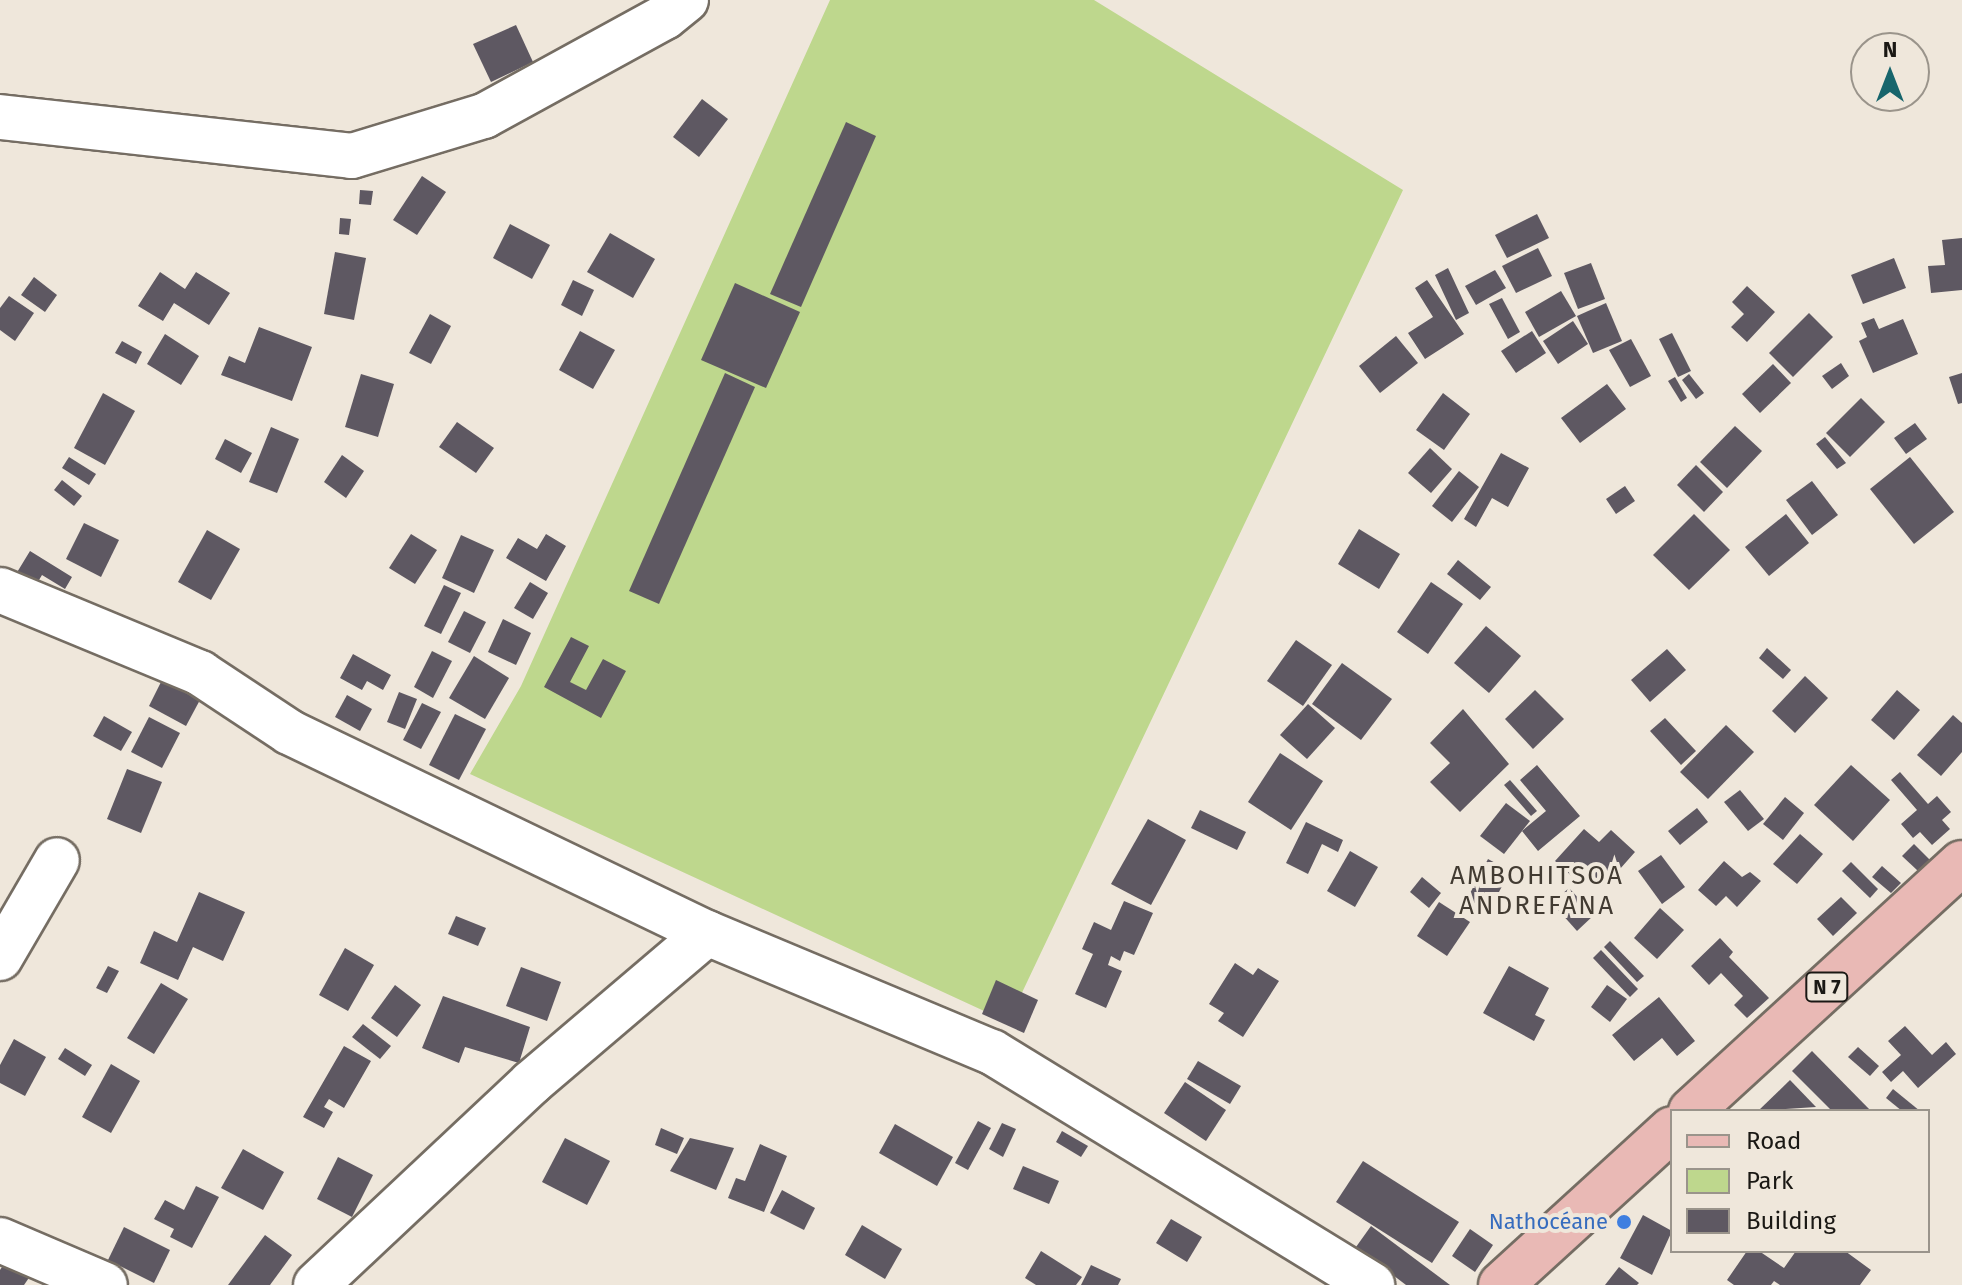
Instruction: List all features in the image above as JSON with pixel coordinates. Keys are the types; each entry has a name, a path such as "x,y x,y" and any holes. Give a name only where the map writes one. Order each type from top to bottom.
{"main road":[{"name":"N 7","path":"1693,1109 1962,863"},
{"path":"1501,1285 1670,1131"}],"street":[{"path":"6,127 352,156 484,116 665,17 686,0"},
{"path":"0,590 200,673 289,732 707,933 992,1052 1372,1285"},
{"path":"0,958 57,860"},
{"path":"316,1285 519,1094 707,933"},
{"path":"0,1240 105,1285"}],"green space":[{"path":"830,0 1094,0 1403,190 1008,1022 470,774 521,686"}],"building":[{"path":"516,25 533,62 491,82 473,44"},
{"path":"702,99 728,119 699,157 673,137"},
{"path":"846,122 876,136 801,307 770,294"},
{"path":"422,176 446,192 417,235 393,220"},
{"path":"360,190 373,191 371,205 359,204"},
{"path":"1537,214 1549,238 1507,258 1495,235"},
{"path":"340,218 351,219 349,235 339,234"},
{"path":"510,224 550,245 532,279 493,258"},
{"path":"610,233 655,259 633,298 587,272"},
{"path":"1962,238 1962,290 1931,293 1928,266 1945,265 1942,240"},
{"path":"1538,248 1552,276 1516,293 1502,266"},
{"path":"335,252 366,258 354,320 324,314"},
{"path":"1894,258 1906,288 1863,304 1851,275"},
{"path":"1591,263 1605,299 1578,309 1564,273"},
{"path":"1448,268 1469,313 1456,320 1435,275"},
{"path":"1495,270 1506,288 1476,305 1465,286"},
{"path":"160,272 185,289 196,272 230,293 209,325 174,303 163,321 138,306"},
{"path":"34,277 57,295 45,312 21,295"},
{"path":"573,280 594,290 582,316 561,305"},
{"path":"1427,280 1464,334 1425,359 1408,333 1433,317 1415,288"},
{"path":"735,283 800,312 766,388 701,360"},
{"path":"1747,286 1775,312 1747,342 1731,327 1744,314 1732,302"},
{"path":"1561,291 1576,316 1539,337 1525,312"},
{"path":"9,296 34,313 15,341 0,330 0,308"},
{"path":"1502,298 1520,332 1508,339 1489,304"},
{"path":"1606,303 1622,341 1593,353 1577,316"},
{"path":"1809,313 1833,337 1793,377 1769,353"},
{"path":"430,314 451,326 431,364 409,353"},
{"path":"1874,318 1879,329 1903,319 1918,354 1873,373 1859,341 1867,337 1861,323"},
{"path":"1573,321 1588,344 1558,364 1543,341"},
{"path":"259,327 312,347 292,401 221,375 229,356 245,363"},
{"path":"580,331 615,350 593,389 559,370"},
{"path":"1532,331 1546,353 1516,373 1501,351"},
{"path":"1672,333 1691,371 1678,377 1659,339"},
{"path":"165,334 199,356 181,385 147,364"},
{"path":"1396,336 1418,363 1380,393 1359,366"},
{"path":"1631,339 1651,376 1630,387 1609,350"},
{"path":"122,341 142,352 136,364 115,353"},
{"path":"1841,363 1849,376 1832,389 1822,376"},
{"path":"1773,364 1791,383 1760,413 1742,394"},
{"path":"725,373 755,387 659,604 629,591"},
{"path":"1962,373 1962,403 1958,404 1949,377"},
{"path":"361,374 394,384 378,437 345,427"},
{"path":"1689,374 1704,393 1696,399 1682,380"},
{"path":"1675,377 1687,398 1681,402 1668,381"},
{"path":"1607,384 1626,409 1580,443 1561,418"},
{"path":"103,393 135,411 105,465 74,448"},
{"path":"1443,393 1470,414 1444,450 1416,430"},
{"path":"1861,398 1885,422 1850,457 1826,433"},
{"path":"457,422 494,448 476,473 439,447"},
{"path":"1915,423 1927,439 1906,454 1894,438"},
{"path":"1735,426 1762,451 1727,488 1700,462"},
{"path":"271,427 299,439 277,493 249,482"},
{"path":"1825,437 1846,463 1837,469 1816,444"},
{"path":"225,439 252,453 241,473 215,459"},
{"path":"1430,448 1452,469 1431,493 1408,473"},
{"path":"1501,453 1529,468 1508,507 1492,498 1476,527 1464,519"},
{"path":"342,455 364,471 346,498 324,482"},
{"path":"69,457 96,474 89,485 62,468"},
{"path":"1910,457 1954,512 1914,544 1870,489"},
{"path":"1696,465 1723,492 1704,512 1677,485"},
{"path":"1459,471 1479,487 1452,522 1432,506"},
{"path":"62,480 82,496 74,506 54,490"},
{"path":"1812,481 1838,515 1812,535 1786,500"},
{"path":"1625,486 1635,501 1616,514 1606,499"},
{"path":"1694,514 1730,550 1689,590 1653,555"},
{"path":"1786,514 1809,543 1769,576 1745,547"},
{"path":"84,523 119,540 101,577 66,559"},
{"path":"1359,529 1400,554 1379,589 1338,564"},
{"path":"207,530 240,549 211,600 178,582"},
{"path":"411,534 437,550 415,584 389,568"},
{"path":"546,534 566,546 546,581 506,558 518,538 537,549"},
{"path":"461,535 494,550 474,593 442,578"},
{"path":"30,551 72,577 65,589 42,575 36,585 16,574"},
{"path":"1458,560 1491,587 1480,600 1447,574"},
{"path":"530,582 548,593 533,619 514,608"},
{"path":"1431,582 1463,604 1428,654 1397,632"},
{"path":"444,585 461,593 441,634 424,626"},
{"path":"464,611 486,622 470,653 448,642"},
{"path":"503,619 531,633 516,665 488,652"},
{"path":"1486,626 1521,656 1489,693 1454,663"},
{"path":"571,637 589,646 570,682 586,690 603,659 626,671 601,718 544,687"},
{"path":"1296,640 1332,665 1303,706 1267,681"},
{"path":"1767,648 1791,670 1783,679 1759,658"},
{"path":"1667,649 1686,670 1650,702 1631,680"},
{"path":"432,651 452,661 433,698 414,687"},
{"path":"353,654 391,675 383,690 367,681 362,690 340,678"},
{"path":"474,656 509,678 485,719 449,698"},
{"path":"1342,663 1392,699 1361,740 1312,704"},
{"path":"1805,676 1828,698 1795,733 1772,711"},
{"path":"163,678 201,698 186,726 149,706"},
{"path":"1535,690 1564,719 1533,749 1505,719"},
{"path":"1897,690 1920,710 1894,740 1871,720"},
{"path":"399,692 417,699 405,729 387,722"},
{"path":"347,695 372,709 360,731 335,717"},
{"path":"422,703 441,712 421,749 403,740"},
{"path":"1308,704 1335,728 1307,759 1280,735"},
{"path":"1463,709 1509,764 1460,812 1430,782 1450,763 1430,743"},
{"path":"455,714 486,729 459,780 429,765"},
{"path":"1953,715 1962,723 1962,752 1941,776 1917,755"},
{"path":"104,716 132,732 121,751 93,736"},
{"path":"149,717 180,733 162,768 131,752"},
{"path":"1665,718 1696,751 1681,765 1650,731"},
{"path":"1726,725 1754,752 1708,799 1680,772"},
{"path":"1280,753 1323,781 1291,830 1248,802"},
{"path":"1537,765 1580,816 1538,851 1522,831 1546,811 1520,780"},
{"path":"1851,765 1890,800 1853,841 1814,805"},
{"path":"127,769 162,782 141,833 107,819"},
{"path":"1900,772 1928,804 1937,796 1951,812 1942,820 1950,829 1932,845 1920,832 1913,838 1901,824 1917,810 1891,780"},
{"path":"1510,780 1537,811 1531,816 1504,785"},
{"path":"1740,790 1764,819 1748,831 1724,802"},
{"path":"1785,797 1804,813 1783,840 1763,824"},
{"path":"1506,803 1530,821 1504,854 1480,836"},
{"path":"1697,808 1708,822 1680,845 1668,831"},
{"path":"1200,810 1246,832 1237,850 1191,828"},
{"path":"1148,819 1186,840 1151,905 1111,884"},
{"path":"1306,822 1343,840 1338,852 1322,844 1308,874 1286,863"},
{"path":"1584,829 1599,842 1611,830 1635,852 1604,887 1586,870 1576,880 1555,861"},
{"path":"1800,834 1823,854 1797,884 1773,864"},
{"path":"1914,844 1930,860 1918,871 1902,856"},
{"path":"1350,851 1378,867 1355,907 1327,891"},
{"path":"1661,855 1685,887 1662,904 1638,871"},
{"path":"1488,859 1510,871 1489,911 1467,899"},
{"path":"1724,861 1742,877 1750,872 1761,881 1737,907 1726,896 1716,906 1698,890"},
{"path":"1851,862 1878,889 1870,898 1842,871"},
{"path":"1882,866 1901,883 1891,893 1872,877"},
{"path":"1422,877 1441,893 1429,908 1410,892"},
{"path":"1569,888 1594,915 1577,931 1552,903"},
{"path":"199,892 245,912 223,961 193,947 178,980 140,963 154,931 177,942"},
{"path":"1841,897 1857,913 1833,936 1817,919"},
{"path":"1124,901 1153,913 1134,955 1124,951 1120,961 1111,956 1108,965 1122,971 1106,1008 1075,994 1093,954 1082,949 1094,922 1111,930"},
{"path":"1439,902 1470,922 1447,956 1417,936"},
{"path":"1660,908 1684,930 1657,959 1634,938"},
{"path":"456,916 486,928 478,946 448,934"},
{"path":"1720,938 1733,952 1729,957 1769,998 1747,1018 1734,1005 1743,996 1721,973 1709,985 1691,966"},
{"path":"1610,941 1644,976 1637,982 1604,947"},
{"path":"345,948 374,965 348,1011 319,995"},
{"path":"1601,950 1638,989 1630,997 1593,958"},
{"path":"1235,963 1253,975 1258,968 1279,981 1243,1037 1218,1021 1224,1013 1209,1004"},
{"path":"108,966 119,971 107,993 96,988"},
{"path":"1509,966 1549,988 1535,1015 1545,1020 1534,1041 1483,1013"},
{"path":"521,967 561,982 547,1021 506,1006"},
{"path":"996,980 1038,1000 1024,1033 982,1014"},
{"path":"161,983 188,999 154,1054 127,1038"},
{"path":"395,985 421,1005 397,1037 371,1018"},
{"path":"1607,985 1627,999 1610,1022 1591,1007"},
{"path":"443,996 530,1027 519,1063 465,1047 459,1063 422,1048"},
{"path":"1659,997 1695,1041 1677,1056 1662,1038 1634,1061 1612,1035"},
{"path":"363,1024 391,1046 380,1059 352,1037"},
{"path":"1905,1026 1932,1055 1946,1042 1956,1054 1918,1088 1903,1071 1891,1082 1882,1072 1901,1055 1888,1041"},
{"path":"14,1039 46,1057 25,1096 0,1083 0,1065"},
{"path":"344,1046 371,1061 344,1108 329,1099 324,1107 333,1112 324,1128 303,1117"},
{"path":"1858,1047 1879,1066 1870,1076 1848,1057"},
{"path":"65,1048 92,1065 85,1076 58,1059"},
{"path":"1812,1051 1869,1109 1830,1109 1792,1071"},
{"path":"1198,1061 1241,1086 1230,1104 1187,1079"},
{"path":"111,1064 140,1081 111,1133 82,1117"},
{"path":"1790,1080 1816,1107 1787,1109 1760,1109"},
{"path":"1185,1082 1226,1110 1206,1141 1164,1113"},
{"path":"1893,1089 1918,1109 1900,1109 1886,1098"},
{"path":"978,1121 991,1128 968,1170 955,1163"},
{"path":"1002,1123 1016,1129 1003,1157 989,1149"},
{"path":"895,1124 953,1157 937,1186 879,1153"},
{"path":"661,1128 684,1138 677,1154 655,1145"},
{"path":"1062,1131 1088,1146 1081,1157 1056,1142"},
{"path":"565,1138 610,1161 587,1205 542,1182"},
{"path":"690,1138 734,1148 716,1190 670,1171"},
{"path":"760,1144 787,1156 764,1212 728,1198 736,1178 745,1181"},
{"path":"243,1149 284,1172 263,1210 221,1188"},
{"path":"338,1157 373,1175 352,1217 317,1199"},
{"path":"1363,1161 1459,1222 1432,1263 1336,1202"},
{"path":"1023,1166 1059,1181 1049,1204 1013,1189"},
{"path":"196,1186 219,1197 192,1248 170,1237 174,1229 154,1219 165,1200 184,1210"},
{"path":"782,1190 815,1208 804,1230 770,1213"},
{"path":"1643,1215 1670,1230 1652,1275 1620,1258"},
{"path":"1171,1219 1202,1237 1187,1262 1156,1243"},
{"path":"862,1225 902,1249 885,1279 845,1255"},
{"path":"1371,1226 1450,1285 1406,1285 1356,1247"},
{"path":"124,1227 170,1250 154,1283 108,1260"},
{"path":"1470,1229 1493,1245 1475,1272 1452,1256"},
{"path":"265,1235 292,1255 270,1285 228,1285"},
{"path":"1041,1251 1082,1277 1076,1285 1036,1285 1025,1278"},
{"path":"11,1253 35,1269 24,1285 0,1285 0,1270"},
{"path":"1746,1253 1762,1253 1784,1268 1795,1253 1848,1253 1871,1270 1860,1285 1780,1285 1774,1281 1771,1285 1734,1285 1727,1280"},
{"path":"1091,1265 1121,1279 1118,1285 1081,1285"},
{"path":"1619,1267 1639,1283 1605,1285"}],"place":[{"name":"Nathocéane","path":"1624,1222"}],"district":[{"name":"AMBOHITSOA ANDREFANA","path":"1537,891"}]}
